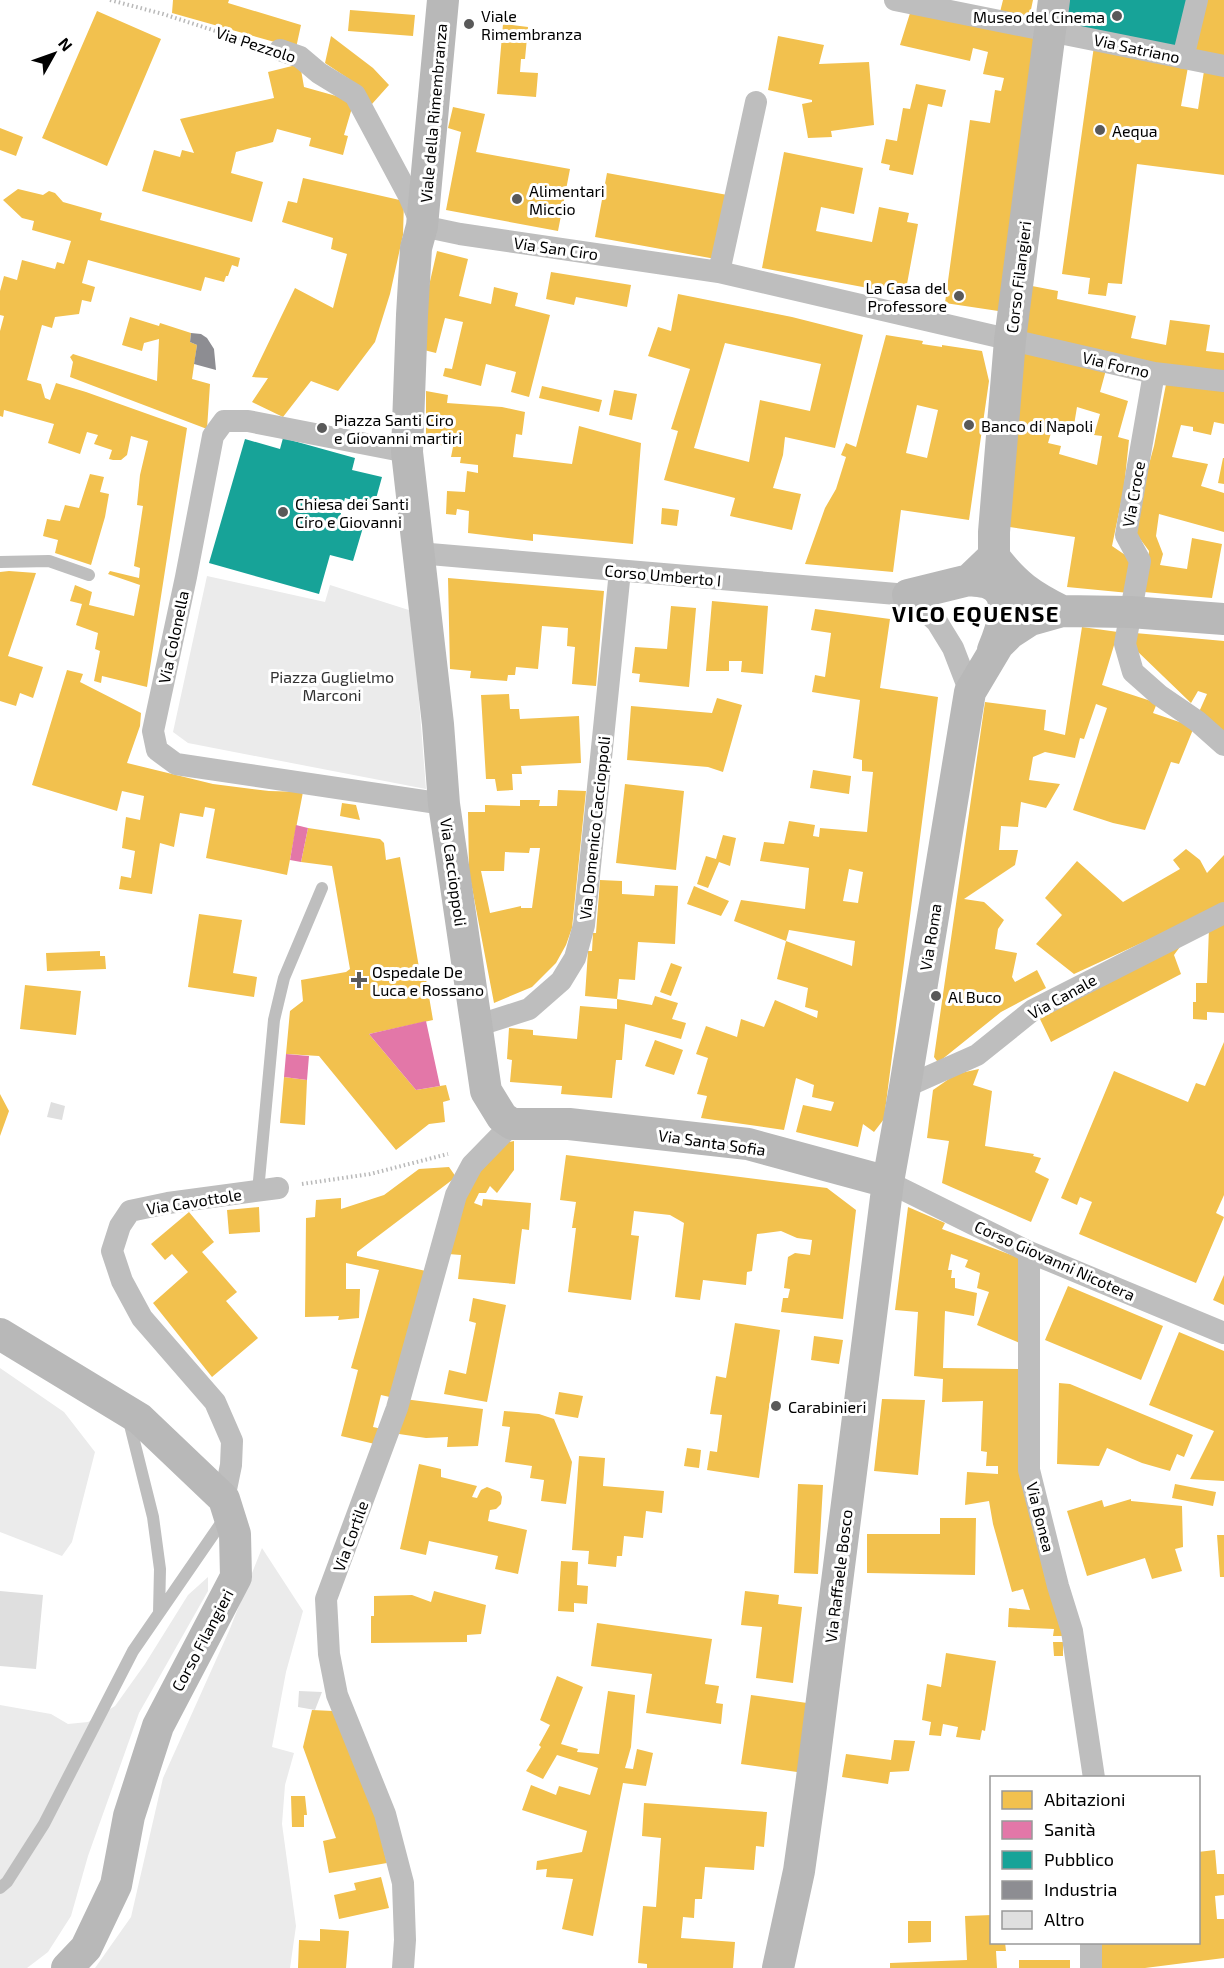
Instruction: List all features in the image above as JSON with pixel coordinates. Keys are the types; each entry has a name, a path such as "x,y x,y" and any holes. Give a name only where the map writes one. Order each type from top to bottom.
{"street":[{"name":"Viale della Rimembranza","path":"422,226 443,0"},
{"name":"Via Satriano","path":"895,0 923,3 1224,66"},
{"name":"Corso Filangieri","path":"994,556 1010,340 1054,0"},
{"path":"1183,58 1197,0"},
{"name":"Via Pezzolo","path":"280,50 300,57 319,73 355,95 409,196 422,226"},
{"path":"719,272 756,102"},
{"name":"Via San Ciro","path":"422,226 460,234 719,272 1010,340"},
{"path":"418,553 407,452 412,303 416,248 422,226"},
{"name":"Via Forno","path":"1010,340 1154,372 1224,381"},
{"name":"Via Croce","path":"1130,612 1140,561 1125,535 1154,372"},
{"name":"Via Colonella","path":"407,452 248,421 224,421 213,436 153,731 157,750 176,764 444,804"},
{"name":"Corso Umberto I","path":"418,553 908,595"},
{"name":"Via Caccioppoli","path":"418,553 438,724 444,804 486,1091 502,1117 512,1124"},
{"path":"969,580 994,556 1014,581 1032,596 1062,611"},
{"name":"Via Domenico Caccioppoli","path":"476,1026 529,1009 561,981 575,958 584,925 620,572"},
{"path":"908,595 969,580 989,583 998,589 1005,612 993,651"},
{"path":"908,595 937,622 953,648 970,692"},
{"path":"993,651 1010,633 1030,620 1062,611 1130,612 1224,619"},
{"path":"1130,612 1125,644 1133,672 1159,695 1197,721 1224,745"},
{"name":"Via Roma","path":"888,1182 970,692 993,651"},
{"name":"Via Canale","path":"905,1088 977,1055 1033,1010 1224,913"},
{"name":"Via Santa Sofia","path":"512,1124 569,1124 748,1144 888,1182"},
{"name":"Via Cortile","path":"403,1968 405,1940 403,1883 384,1814 337,1695 329,1654 326,1599 397,1408 456,1195 472,1165 512,1124"},
{"name":"Corso Giovanni Nicotera","path":"888,1182 1029,1252 1224,1333"},
{"name":"Via Raffaele Bosco","path":"778,1968 799,1871 811,1786 888,1182"},
{"name":"Via Cavottole","path":"226,1506 232,1441 215,1402 142,1318 122,1281 112,1251 120,1226 130,1211 168,1203 268,1189"},
{"name":"Via Bonea","path":"1029,1252 1029,1470 1058,1586 1072,1630 1094,1776"},
{"path":"0,1334 140,1419 226,1506"},
{"name":"Corso Filangieri","path":"67,1968 86,1948 116,1885 129,1816 158,1726 236,1577 235,1534 226,1506"},
{"path":"1091,1944 1091,1968"}],"lane":[{"path":"0,562 49,561 89,574"},
{"path":"268,1189 274,1020 284,978 322,888"},
{"path":"126,1410 153,1517 159,1569 159,1613"},
{"path":"0,1888 7,1882 44,1824 133,1652 226,1506"}],"path":[{"name":"Via Pezzolo","path":"110,0 280,50"},
{"path":"268,1189 369,1174 452,1153"}],"green space":[{"name":"Piazza Guglielmo Marconi","path":"207,576 325,602 330,585 412,611 426,789 188,743 173,732"},
{"path":"0,1368 64,1412 95,1452 72,1542 62,1556 0,1532"},
{"path":"262,1548 303,1611 286,1672 272,1747 294,1753 285,1785 282,1824 296,1926 290,1968 95,1968 131,1917 163,1778 229,1631"},
{"path":"208,1577 208,1591 139,1713 88,1856 71,1916 48,1952 27,1968 0,1968 0,1705 51,1714 68,1724 88,1722 115,1706 145,1664 188,1595"}],"building: Abitazioni":[{"path":"173,0 229,0 228,3 301,25 296,48 172,13"},
{"path":"1003,0 1033,0 1029,19 1000,12"},
{"path":"1201,0 1224,0 1224,59 1190,52"},
{"path":"350,10 415,15 413,36 348,31"},
{"path":"911,10 1040,38 1005,312 945,303 970,120 990,123 995,90 1001,91 1004,78 983,74 988,52 973,48 970,61 900,45"},
{"path":"97,11 161,39 107,166 42,138"},
{"path":"503,24 528,27 525,59 521,59 520,72 538,73 536,97 497,94"},
{"path":"331,36 373,68 389,85 372,104 349,79 325,63"},
{"path":"778,36 824,45 819,64 869,62 874,125 831,131 832,137 808,138 802,104 812,102 812,100 768,90"},
{"path":"1094,46 1188,67 1181,106 1198,109 1204,71 1224,75 1224,175 1137,164 1122,284 1108,283 1106,296 1088,294 1090,278 1062,274"},
{"path":"300,64 304,87 354,101 344,135 348,136 343,155 309,146 311,138 277,129 273,142 236,152 231,173 263,182 252,222 142,191 154,150 180,157 182,150 194,153 180,119 274,98 268,72"},
{"path":"916,84 946,90 942,107 928,104 913,175 889,170 890,165 881,163 886,139 897,141 903,108 910,109"},
{"path":"453,107 485,114 476,152 570,169 558,231 446,210 461,132 448,128"},
{"path":"0,128 23,137 16,156 0,150"},
{"path":"784,152 863,168 854,214 821,207 816,231 872,242 879,207 909,213 907,222 918,224 905,295 762,268"},
{"path":"607,173 733,196 721,260 595,237"},
{"path":"303,178 404,201 403,235 390,294 375,342 338,391 311,381 283,417 252,402 268,378 252,377 295,288 333,308 347,254 331,249 333,238 282,222 288,201 297,203"},
{"path":"18,189 43,195 49,191 55,193 63,202 102,213 100,220 240,258 238,267 232,265 224,282 205,277 201,291 88,260 82,283 95,287 91,302 82,300 79,314 55,317 52,328 42,325 27,380 41,384 45,398 50,400 56,383 187,428 147,687 102,676 101,683 94,681 100,651 95,649 98,633 76,625 82,604 70,601 75,585 92,592 89,605 134,616 140,585 108,574 110,571 139,578 140,568 134,566 143,506 137,505 140,475 148,441 131,436 127,455 121,460 113,460 109,459 112,450 94,444 98,435 87,432 80,454 48,443 54,424 4,410 3,417 0,416 0,331 4,316 0,315 0,291 4,276 17,280 22,260 55,269 57,262 64,264 71,241 32,230 34,221 22,218 3,200"},
{"path":"437,251 468,259 459,296 491,304 494,287 518,293 515,306 550,315 529,397 511,392 516,372 486,364 481,386 443,376 445,368 452,369 463,322 445,318 436,353 420,349 422,316"},
{"path":"551,272 631,285 627,307 576,297 574,305 546,299"},
{"path":"1032,286 1058,291 1057,299 1136,316 1131,338 1166,345 1170,320 1210,325 1206,351 1224,353 1224,377 1025,339"},
{"path":"678,294 792,317 863,335 835,448 785,437 783,455 773,488 801,494 792,530 730,516 735,498 664,480 678,431 671,429 690,369 648,356 658,327 671,331","holes":["725,343 821,364 810,411 760,400 749,462 694,448"]},
{"path":"130,317 159,326 160,323 191,333 190,342 197,345 192,379 210,384 207,429 70,377 73,362 70,357 73,354 157,381 159,339 144,343 142,351 122,345"},
{"path":"886,335 923,341 922,344 982,351 989,381 969,520 901,510 893,572 805,564 825,508 836,489 846,457 841,455 846,443 856,447","holes":["917,405 938,410 927,458 906,453"]},
{"path":"1023,351 1106,370 1100,392 1128,401 1118,437 1129,440 1124,488 1112,546 1134,561 1129,593 1067,587 1075,537 1003,526","holes":["1077,407 1100,414 1094,435 1102,436 1097,465 1059,454 1061,446 1048,443 1053,426 1073,431"]},
{"path":"1167,379 1224,385 1224,424 1214,422 1211,435 1193,431 1193,427 1181,425 1172,457 1208,464 1201,486 1224,493 1224,532 1159,514 1156,536 1163,554 1160,565 1187,569 1192,538 1222,544 1212,598 1144,592 1149,551 1135,532 1137,508 1154,446"},
{"path":"542,386 602,400 599,412 539,398"},
{"path":"614,390 637,394 632,420 609,415"},
{"path":"426,391 448,395 447,403 502,407 525,412 522,435 516,434 513,457 572,464 579,426 641,443 633,544 533,534 533,541 468,533 469,511 457,509 456,515 446,514 447,491 465,492 467,471 478,473 478,465 460,463 461,457 451,457 453,447 434,444 434,438 426,437"},
{"path":"1224,458 1224,484 1218,483"},
{"path":"90,474 104,477 100,492 109,494 91,565 55,553 58,540 43,536 47,519 60,521 65,505 79,508"},
{"path":"662,508 679,510 677,526 661,524"},
{"path":"0,572 36,573 8,656 43,667 33,698 20,693 16,706 0,701"},
{"path":"448,578 604,591 596,686 572,684 575,647 567,646 568,628 542,626 538,669 516,667 515,675 508,675 507,681 470,678 471,671 450,669"},
{"path":"712,601 768,606 763,674 741,672 742,661 729,661 729,671 706,671"},
{"path":"671,606 696,608 689,687 639,682 640,674 632,673 635,647 667,649"},
{"path":"815,609 890,619 880,688 938,697 884,1119 874,1132 863,1124 858,1147 796,1132 803,1105 831,1111 834,1102 812,1097 814,1085 796,1078 784,1130 701,1118 707,1096 697,1094 708,1058 696,1054 706,1026 737,1037 741,1019 764,1027 775,1000 817,1018 818,1011 805,1007 808,988 777,979 786,941 734,921 741,900 805,909 809,868 760,861 764,842 784,844 789,821 815,825 813,836 819,837 820,828 867,832 873,772 862,771 862,760 853,758 860,700 812,692 815,675 825,677 831,633 811,630","holes":["849,869 863,872 858,903 843,901","789,930 855,941 852,966 786,941"]},
{"path":"1082,627 1118,632 1102,685 1157,703 1153,713 1194,727 1179,764 1171,762 1145,830 1113,823 1073,810 1107,708 1096,704 1084,739 1080,738 1075,758 1045,752 1033,757 1029,780 1060,784 1046,808 1021,802 1018,827 1001,826 999,850 1018,850 1015,865 964,899 984,902 1004,920 998,929 995,949 1017,953 1012,977 1015,982 1037,970 1046,988 1001,1012 940,1061 937,1061 934,1057 985,702 1046,710 1044,730 1065,735"},
{"path":"1135,633 1224,641 1224,734 1199,712 1207,694 1198,691 1191,703 1135,649"},
{"path":"67,670 83,674 80,682 141,713 140,726 127,763 213,784 269,791 303,792 287,875 206,858 215,809 205,807 203,817 180,813 174,847 160,843 152,894 119,889 121,876 131,878 135,851 122,848 126,817 140,820 144,796 122,791 117,811 32,785"},
{"path":"509,694 510,709 519,709 520,719 579,716 581,763 521,766 522,774 512,774 513,790 497,791 495,779 486,779 481,695"},
{"path":"717,698 742,705 723,772 708,767 627,760 631,706 712,713"},
{"path":"813,770 851,776 849,794 810,788"},
{"path":"625,784 684,791 676,870 616,863"},
{"path":"558,790 586,791 572,928 556,963 532,987 494,1003 469,872 468,812 485,812 485,805 520,806 520,800 540,800 539,806 557,806","holes":["530,848 540,848 532,908 521,908 521,906 490,913 481,871 504,871 505,852 529,853"]},
{"path":"342,803 356,805 360,820 340,816"},
{"path":"308,828 380,839 384,843 386,860 400,857 421,979 426,979 433,1020 369,1034 416,1090 446,1085 450,1100 443,1102 445,1122 429,1124 396,1150 319,1056 286,1054 290,1011 303,1001 301,980 346,972 350,969 332,866 301,862"},
{"path":"723,835 736,838 730,866 719,862 708,888 697,884 706,856 716,859"},
{"path":"1186,849 1200,860 1207,873 1224,855 1224,905 1074,974 1036,944 1062,915 1045,898 1077,861 1123,902 1180,869 1173,860"},
{"path":"600,880 622,881 622,894 654,896 655,885 678,886 675,944 638,942 635,980 619,979 617,999 585,996 588,951 592,951 593,933 596,933"},
{"path":"694,886 729,901 721,916 687,904"},
{"path":"199,914 242,920 233,973 257,977 254,997 188,987"},
{"path":"1224,920 1224,1013 1207,1012 1207,1020 1193,1019 1196,983 1207,983 1209,927"},
{"path":"1185,940 1174,955 1181,974 1051,1042 1040,1019"},
{"path":"100,951 100,956 105,956 106,969 47,971 46,953"},
{"path":"671,963 682,967 671,996 660,992"},
{"path":"25,985 81,991 76,1035 20,1029"},
{"path":"655,996 678,1003 672,1019 686,1023 681,1039 625,1024 622,1060 616,1060 612,1098 561,1094 562,1086 510,1082 512,1060 507,1059 509,1028 533,1030 533,1035 577,1039 580,1006 617,1009 617,999 652,1005"},
{"path":"655,1040 683,1050 674,1075 645,1066"},
{"path":"1224,1042 1224,1195 1216,1213 1224,1217 1196,1283 1079,1234 1092,1202 1080,1197 1077,1205 1061,1198 1114,1071 1188,1102 1196,1083 1205,1086"},
{"path":"979,1069 973,1085 992,1091 985,1146 1034,1154 1033,1156 1041,1158 1035,1172 1049,1179 1031,1222 942,1183 949,1141 927,1138 933,1090 956,1074"},
{"path":"284,1077 307,1080 305,1125 280,1123"},
{"path":"0,1094 9,1111 0,1136"},
{"path":"514,1141 514,1170 497,1193 490,1186 486,1193 479,1193 474,1203 482,1206 483,1199 531,1203 529,1230 522,1229 515,1284 458,1279 461,1255 448,1254 463,1199 476,1176 500,1144"},
{"path":"566,1155 827,1188 856,1210 843,1319 781,1312 783,1298 788,1298 790,1289 784,1288 788,1257 795,1253 810,1255 812,1240 797,1238 781,1231 757,1234 752,1271 747,1272 746,1285 703,1280 700,1300 675,1297 684,1223 670,1215 634,1211 631,1235 639,1236 631,1300 568,1292 576,1228 572,1228 576,1202 560,1200"},
{"path":"449,1167 456,1177 357,1252 357,1256 426,1271 394,1398 381,1395 373,1427 382,1429 379,1445 341,1436 358,1370 351,1368 379,1270 346,1263 346,1289 360,1289 359,1318 338,1320 339,1316 305,1317 306,1218 315,1217 316,1200 341,1198 341,1209 384,1195 419,1169"},
{"path":"259,1207 260,1232 229,1234 227,1210"},
{"path":"908,1207 945,1223 942,1229 1022,1259 1022,1344 977,1325 989,1292 977,1288 980,1273 965,1267 968,1260 951,1254 948,1270 952,1270 951,1278 955,1278 955,1288 977,1293 974,1316 945,1311 943,1368 1020,1369 1068,1636 1053,1636 1054,1629 1008,1627 1009,1608 1030,1610 1023,1589 1012,1592 989,1501 965,1505 967,1472 998,1474 998,1466 986,1466 987,1452 981,1451 983,1401 942,1402 943,1379 914,1376 918,1312 895,1310"},
{"path":"189,1212 214,1242 202,1252 237,1292 226,1301 258,1338 212,1377 153,1303 188,1272 172,1254 165,1260 151,1244"},
{"path":"1224,1275 1224,1305 1213,1300"},
{"path":"1068,1286 1163,1326 1141,1380 1045,1340"},
{"path":"473,1298 506,1305 487,1402 444,1394 449,1370 466,1374 476,1323 469,1321"},
{"path":"735,1323 780,1330 759,1478 707,1470 710,1451 717,1452 722,1415 710,1414 716,1376 726,1378"},
{"path":"1179,1332 1224,1351 1224,1481 1190,1479 1214,1431 1149,1405"},
{"path":"814,1336 843,1340 839,1364 811,1360"},
{"path":"1059,1383 1070,1384 1193,1435 1184,1457 1177,1454 1170,1471 1142,1463 1107,1448 1099,1466 1057,1464"},
{"path":"559,1392 583,1396 578,1418 555,1414"},
{"path":"404,1399 483,1409 478,1446 447,1447 448,1437 426,1438 399,1434"},
{"path":"882,1399 925,1400 918,1475 874,1471"},
{"path":"504,1411 539,1414 554,1419 572,1462 566,1504 541,1501 544,1480 530,1478 532,1466 505,1462 510,1427 502,1426"},
{"path":"687,1448 701,1450 699,1468 684,1466"},
{"path":"579,1456 605,1458 603,1486 664,1491 662,1513 646,1511 643,1538 624,1536 622,1556 617,1556 616,1567 588,1564 589,1551 572,1550"},
{"path":"419,1464 441,1469 441,1477 477,1486 472,1497 477,1498 481,1490 487,1487 500,1492 501,1504 496,1509 490,1510 488,1521 527,1530 518,1574 495,1569 498,1556 429,1541 426,1555 400,1549"},
{"path":"798,1484 823,1485 818,1574 794,1573"},
{"path":"1175,1484 1216,1492 1213,1506 1172,1498"},
{"path":"1131,1499 1131,1501 1182,1506 1183,1547 1175,1549 1182,1571 1152,1579 1145,1558 1087,1576 1067,1511 1102,1500 1104,1507"},
{"path":"940,1518 976,1518 975,1575 867,1573 867,1534 940,1534"},
{"path":"1217,1535 1224,1535 1224,1577 1220,1577"},
{"path":"561,1561 578,1562 577,1585 588,1586 587,1604 574,1603 574,1612 558,1611"},
{"path":"434,1591 486,1605 481,1634 467,1635 467,1642 371,1643 374,1596 412,1595 431,1602"},
{"path":"745,1591 779,1595 778,1604 802,1607 793,1683 756,1678 762,1627 741,1625"},
{"path":"597,1623 712,1639 705,1684 719,1686 716,1703 723,1704 721,1724 646,1713 652,1674 591,1666"},
{"path":"1053,1642 1063,1642 1063,1656 1054,1656"},
{"path":"946,1653 996,1661 985,1731 982,1730 980,1740 956,1737 958,1727 943,1724 941,1736 929,1735 931,1722 922,1720 927,1684 941,1687"},
{"path":"557,1676 583,1687 561,1744 578,1749 577,1752 599,1754 608,1691 635,1695 631,1747 625,1768 633,1769 637,1749 653,1753 646,1786 623,1783 593,1936 562,1929 573,1879 546,1877 547,1869 536,1870 537,1861 582,1852 587,1831 522,1810 531,1785 556,1795 559,1786 590,1795 598,1768 557,1755 543,1779 526,1771 541,1747 539,1745 550,1725 540,1720"},
{"path":"751,1695 814,1704 804,1773 741,1764"},
{"path":"312,1710 333,1711 370,1795 387,1863 329,1873 323,1841 336,1838 303,1747"},
{"path":"894,1740 915,1741 909,1771 890,1772 888,1784 842,1777 846,1754 891,1760"},
{"path":"291,1796 305,1796 307,1815 304,1815 304,1827 292,1827"},
{"path":"644,1803 767,1812 764,1847 756,1846 754,1870 705,1867 702,1899 695,1899 694,1918 683,1917 681,1938 735,1942 733,1968 647,1968 647,1964 638,1963 643,1906 656,1907 661,1838 642,1836"},
{"path":"1215,1850 1217,1874 1224,1874 1224,1895 1215,1896 1217,1919 1224,1919 1224,1958 1145,1968 1099,1968 1097,1944 1200,1944 1200,1852"},
{"path":"381,1877 389,1908 339,1919 334,1895 356,1890 354,1883"},
{"path":"990,1915 990,1944 1005,1944 1006,1951 996,1951 997,1968 890,1968 890,1963 967,1960 965,1916"},
{"path":"908,1921 931,1921 931,1942 908,1943"},
{"path":"320,1929 349,1931 346,1968 298,1968 299,1940 320,1941"},
{"path":"1019,1960 1070,1960 1070,1968 1019,1968"}],"building: Sanità":[{"path":"296,825 308,828 301,862 290,860"},
{"path":"426,1021 440,1086 416,1090 369,1034"},
{"path":"286,1054 309,1056 307,1080 284,1077"}],"building: Pubblico":[{"path":"1069,0 1193,0 1180,53 1063,26"},
{"name":"Chiesa dei Santi Ciro e Giovanni","path":"283,438 355,458 352,470 382,477 374,506 345,498 340,517 364,524 353,561 330,555 319,594 209,563 245,439 280,449"}],"building: Industria":[{"path":"191,333 201,334 207,338 214,349 216,370 194,364 197,345 190,342"}],"building: Altro":[{"path":"51,1102 65,1106 62,1120 47,1117"},
{"path":"0,1591 43,1595 36,1669 0,1666"},
{"path":"299,1691 322,1692 315,1710 298,1707"}],"place":[{"name":"Museo del Cinema","path":"1117,16"},
{"name":"Viale Rimembranza","path":"469,24"},
{"name":"Aequa","path":"1100,130"},
{"name":"Alimentari Miccio","path":"517,199"},
{"name":"La Casa del Professore","path":"959,296"},
{"name":"Banco di Napoli","path":"969,425"},
{"name":"Piazza Santi Ciro e Giovanni martiri","path":"322,428"},
{"name":"Chiesa dei Santi Ciro e Giovanni","path":"283,512"},
{"name":"Ospedale De Luca e Rossano","path":"359,980"},
{"name":"Al Buco","path":"936,996"},
{"name":"Carabinieri","path":"776,1406"}],"district":[{"name":"VICO EQUENSE","path":"976,613"}]}
